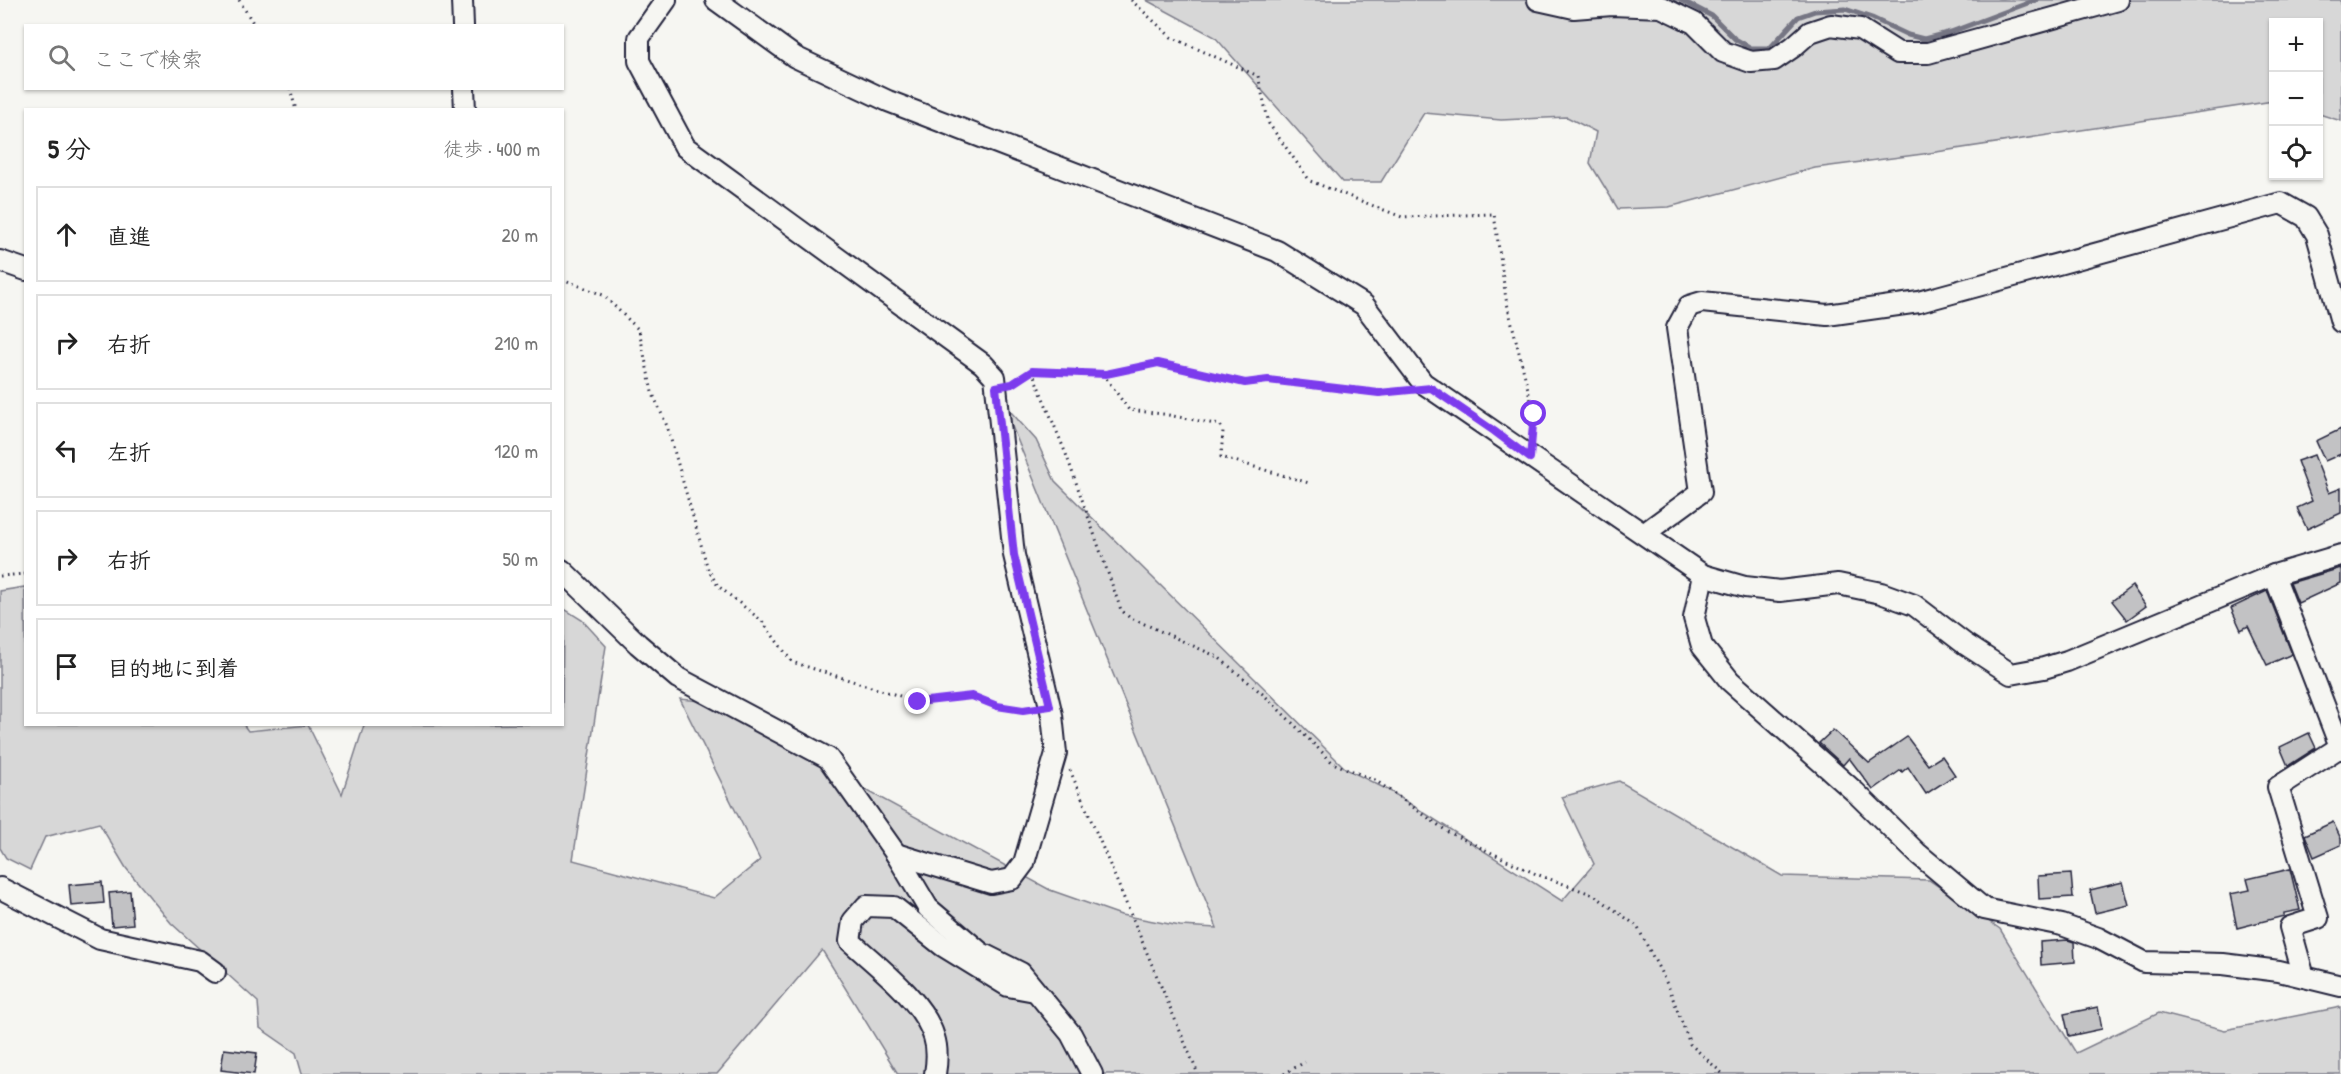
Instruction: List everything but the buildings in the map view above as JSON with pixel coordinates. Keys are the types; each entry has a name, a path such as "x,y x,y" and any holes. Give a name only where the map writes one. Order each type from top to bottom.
{"street":[{"path":"462,0 463,24"},
{"path":"666,0 639,38 639,61 685,147 983,364 996,376 1014,555 1050,706 1056,753 1024,863 1012,879 990,883 896,854"},
{"path":"716,0 795,57 888,101 1277,251 1364,306 1423,383 1703,575 1745,587 1780,591 1838,584 1881,592 1914,605 1965,644 2011,674 2067,661 2274,575 2341,555"},
{"path":"1538,0 1574,8 1612,5 1661,7 1694,23 1723,52 1751,62 1774,60 1810,32 1831,25 1860,29 1898,53 1928,53 2118,0"},
{"path":"464,90 465,108"},
{"path":"1644,533 1701,492 1677,328 1689,306 1702,302 1827,315 1919,302 2281,203 2306,217 2317,235 2341,322"},
{"path":"0,261 24,269"},
{"path":"564,572 638,644 678,678 828,758 896,854 928,908 981,953 1021,973 1071,1034 1092,1074"},
{"path":"1703,575 1694,618 1702,646 1730,681 1855,792 1917,853 1984,909 2062,926 2098,938 2144,962 2223,964 2279,971 2341,986"},
{"path":"2274,575 2341,748 2278,787 2318,918 2290,927 2304,977"},
{"path":"0,888 100,939 200,961 215,972"},
{"path":"934,1074 937,1061 935,1038 924,1016 900,987 850,941 853,921 866,906 894,907 943,946 1008,986 1035,991"}],"path":[{"path":"239,0 254,24"},
{"path":"1131,0 1171,37 1258,76 1269,124 1310,181 1402,217 1494,214 1506,299 1534,414 1530,458"},
{"path":"291,90 295,108"},
{"path":"564,280 603,295 639,330 652,392 667,426 708,569 718,586 762,621 792,662 918,702 972,696 997,706 1023,710 1050,706"},
{"path":"996,387 1012,384 1032,371 1103,374 1158,363 1245,383 1268,380 1379,393 1431,388"},
{"path":"1032,371 1066,454 1121,610 1129,617 1218,657 1263,694 1333,764 1375,780 1448,832 1536,874 1594,895 1637,926 1669,988 1690,1044 1723,1074"},
{"path":"1103,374 1129,410 1220,425 1223,431 1221,457 1309,483"},
{"path":"0,576 24,574"},
{"path":"1056,753 1065,757 1198,1074"},
{"path":"1284,1074 1305,1062"}],"shaded area":[{"path":"1146,0 2341,0 2341,121 2323,115 2323,18 2269,18 2269,102 1815,168 1669,207 1618,209 1590,163 1596,132 1567,117 1501,120 1424,113 1381,182 1343,182 1215,37"},
{"path":"1002,402 1036,440 1055,481 1346,769 1390,791 1562,901 1594,864 1562,797 1619,781 1782,876 1929,880 2000,929 2076,1053 2159,1013 2225,1030 2341,1007 2341,1074 898,1074 822,950 717,1074 302,1074 296,1053 260,1028 258,1002 171,923 126,868 99,823 45,837 30,870 6,858 0,848 0,591 24,587 24,726 244,726 248,731 308,726 342,794 364,726 564,726 564,609 582,620 606,646 573,860 714,898 760,860 680,699 702,701 1050,890 1121,915 1180,926 1217,928"}],"waterway":[{"path":"1681,0 1712,16 1735,39 1751,48 1770,48 1798,17 1815,11 1845,9 1872,18 1908,35 1924,39 1951,32 2036,0"}],"route":[{"path":"918,702 972,696 997,706 1023,710 1050,706 1014,555 996,387 1012,384 1032,371 1106,374 1158,363 1245,383 1268,380 1379,393 1431,388 1530,458 1534,414"}]}
